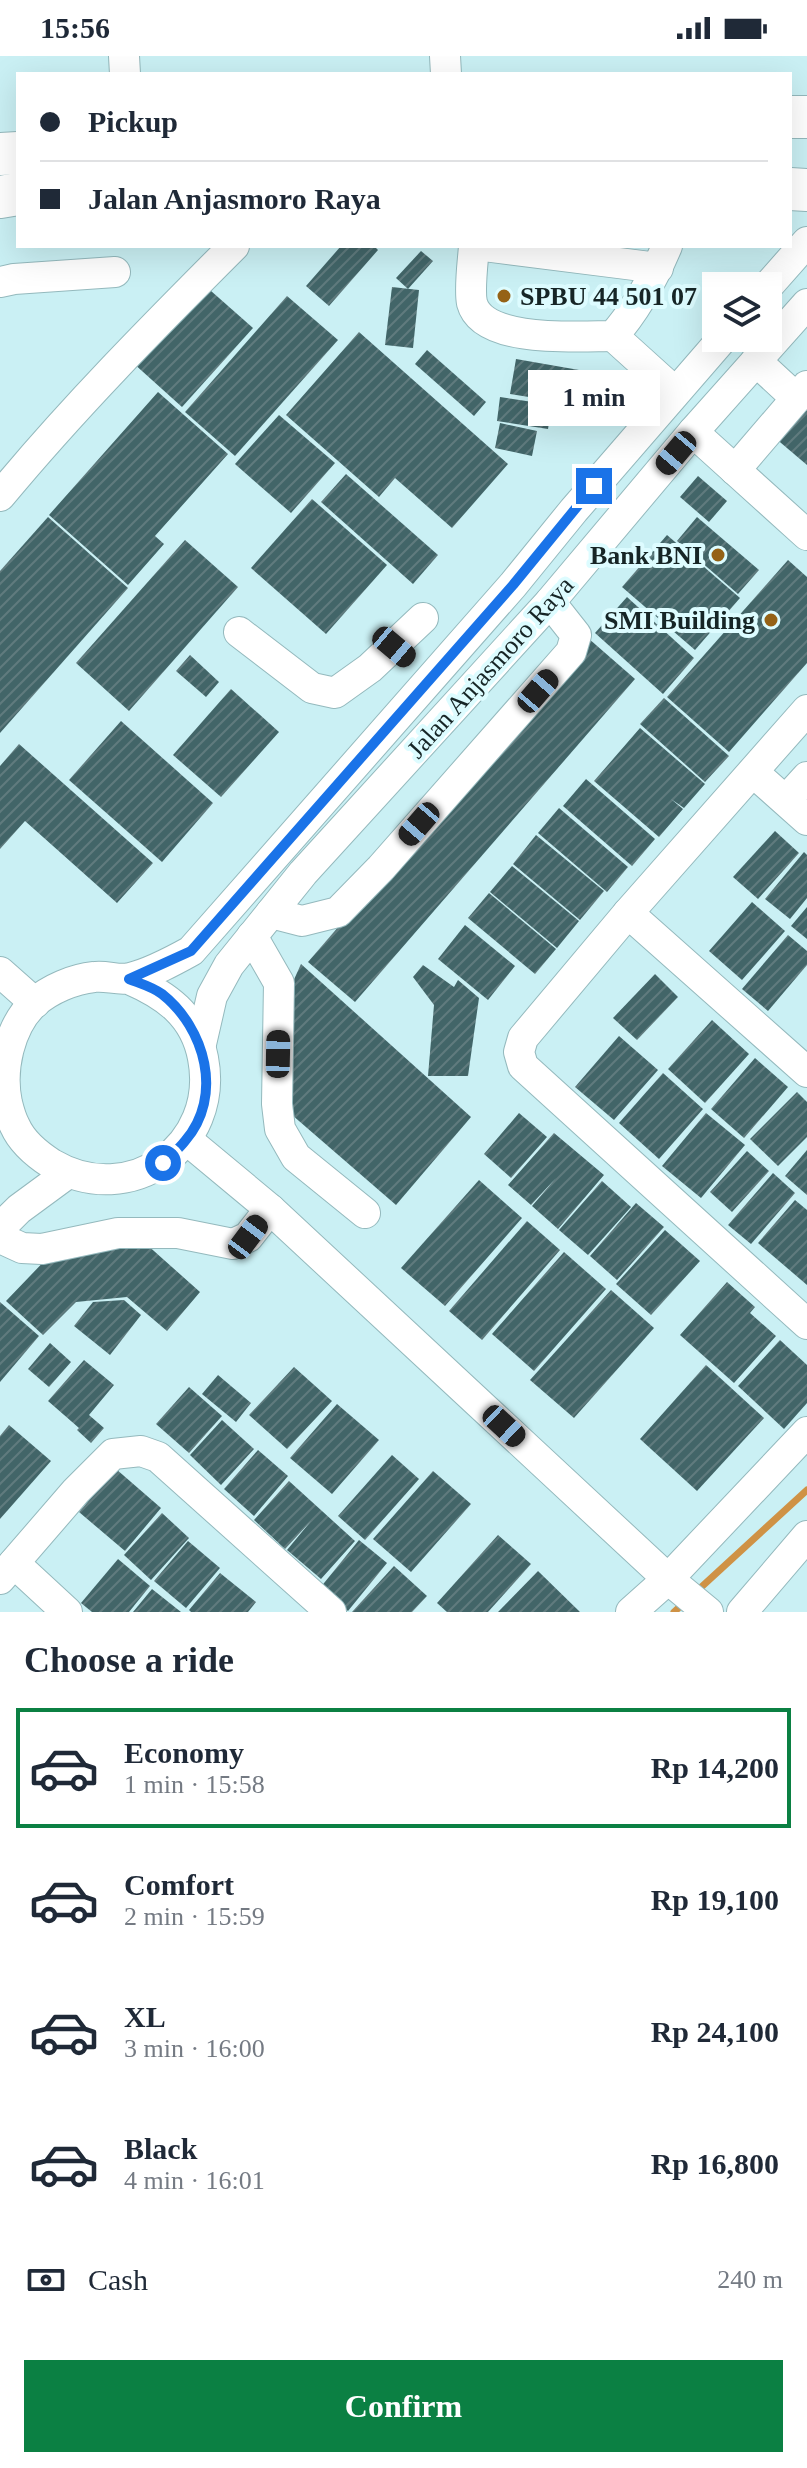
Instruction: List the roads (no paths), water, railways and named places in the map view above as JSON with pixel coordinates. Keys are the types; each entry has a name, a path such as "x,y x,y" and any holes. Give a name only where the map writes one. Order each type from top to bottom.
{"street":[{"path":"780,272 807,242"},
{"path":"0,496 118,362 232,248"},
{"path":"474,248 472,303 479,316 493,327 537,335 613,336 675,392"},
{"path":"516,248 662,257 627,320 613,336"},
{"path":"0,282 115,272"},
{"name":"Jalan Anjasmoro Raya","path":"201,1044 212,996 229,965 303,873 550,602 693,432 807,304"},
{"name":"Jalan Anjasmoro Raya","path":"129,979 191,951 513,585 711,352"},
{"path":"735,470 802,392 756,361"},
{"path":"693,432 807,535"},
{"path":"574,510 607,535"},
{"path":"271,913 302,921 338,912 381,868 571,652 576,635 550,602"},
{"path":"239,632 312,688 335,693 394,647 423,618"},
{"path":"394,647 431,678"},
{"path":"404,708 432,732 476,759"},
{"path":"807,710 628,913 523,1038 519,1052 523,1066 807,1324"},
{"path":"753,772 796,810 807,777"},
{"path":"628,913 807,1072"},
{"path":"252,936 279,983 277,1104 280,1129 296,1157 365,1213"},
{"path":"0,972 35,1003"},
{"path":"95,976 129,979 160,992 185,1015 201,1044 207,1077 202,1110 187,1140 163,1163 133,1177 100,1180 68,1173 8,1137 2,1099 3,1062 14,1030 35,1003 63,985 95,976"},
{"path":"187,1140 270,1209 708,1612"},
{"path":"0,1228 19,1209 68,1173"},
{"path":"0,1238 32,1249 118,1233 178,1233 233,1244 248,1237 270,1209"},
{"path":"631,1612 673,1582 807,1432"},
{"path":"67,1612 7,1571 76,1491 113,1454 141,1451 158,1457 331,1612"},
{"path":"742,1612 807,1536"}],"waterway":[{"path":"697,1591 807,1490"},
{"path":"674,1612 685,1602"}],"place":[{"name":"SPBU 44 501 07","path":"504,296"},
{"name":"Bank BNI","path":"718,555"},
{"name":"SMI Building","path":"771,620"}]}
